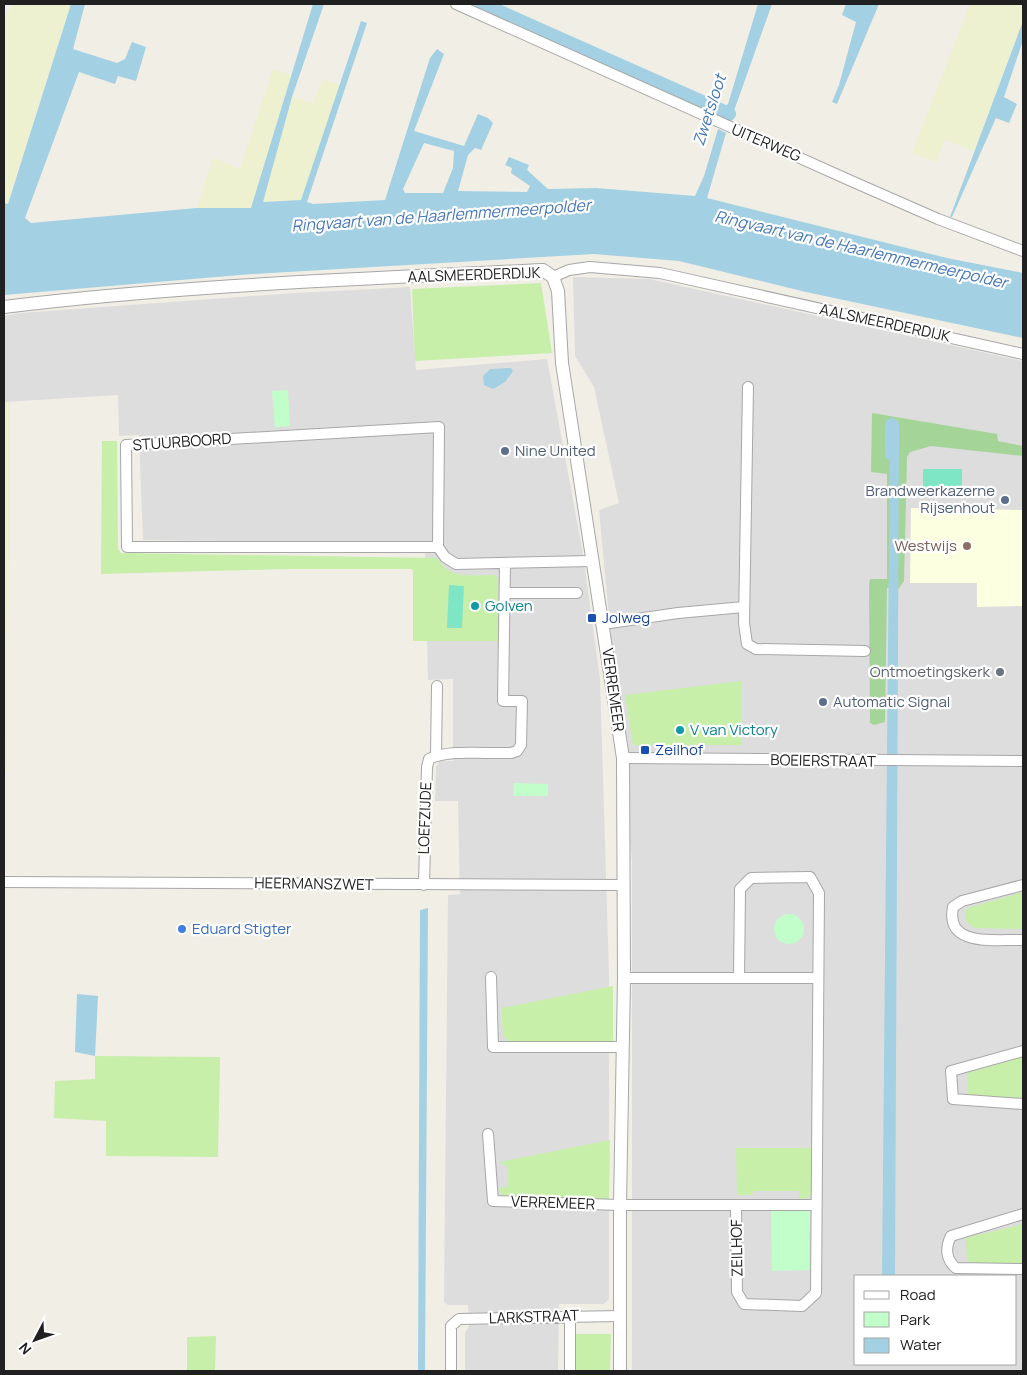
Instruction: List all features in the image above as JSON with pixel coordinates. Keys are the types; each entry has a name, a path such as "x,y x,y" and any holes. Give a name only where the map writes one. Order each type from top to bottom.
{"street":[{"name":"UITERWEG","path":"456,4 718,123 938,219 1023,251"},
{"name":"AALSMEERDERDIJK","path":"4,307 185,290 393,278 543,270 553,277 569,270 590,268 660,273 1023,354"},
{"name":"VERREMEER","path":"553,277 558,291 562,363 623,758 624,978 620,1205 620,1371"},
{"path":"748,387 745,640 751,648 865,651"},
{"name":"STUURBOORD","path":"440,427 438,547 128,547 126,445 440,427"},
{"path":"438,547 445,557 456,564 592,561"},
{"path":"436,755 511,753 517,751 521,745 522,701 503,701 505,564"},
{"path":"505,593 578,593"},
{"path":"603,624 678,613 744,607"},
{"name":"LOEFZIJDE","path":"424,885 427,767 429,759 436,755 437,686"},
{"name":"BOEIERSTRAAT","path":"623,758 1023,761"},
{"name":"ZEILHOF","path":"736,1206 737,1292 744,1304 802,1306 816,1293 819,893 810,877 751,878 740,889 739,978"},
{"name":"HEERMANSZWET","path":"4,882 624,886"},
{"path":"1023,885 962,901 953,907 950,919 954,929 962,936 1023,940"},
{"path":"491,977 493,1047 623,1047"},
{"path":"624,978 818,978"},
{"path":"1023,1051 951,1071 952,1099 970,1102 1023,1104"},
{"name":"VERREMEER","path":"488,1134 493,1201 620,1205"},
{"name":"ZEILHOF","path":"620,1205 816,1205"},
{"path":"1023,1214 951,1236 947,1253 949,1262 956,1268 1023,1269"},
{"path":"570,1315 570,1371"},
{"name":"LARKSTRAAT","path":"451,1371 451,1326 459,1319 570,1315 620,1316"}],"shaded area":[{"path":"13,4 71,4 7,205 4,203 4,20"},
{"path":"970,4 1023,4 1023,21 974,151 945,140 936,162 912,153"},
{"path":"273,69 292,75 251,208 197,208 213,158 240,169"},
{"path":"323,79 340,85 301,200 263,202 292,97 313,103"},
{"path":"573,277 649,279 1023,361 1023,1371 632,1371 632,861 599,510 619,503 594,387 575,356"},
{"path":"410,287 416,370 547,359 583,554 600,679 609,974 609,1299 604,1304 559,1304 558,1371 465,1371 465,1333 469,1326 468,1305 448,1305 444,1302 448,895 460,894 458,801 435,801 436,767 440,761 453,761 453,679 428,680 425,544 143,540 139,435 119,436 118,395 4,402 4,316 21,313 295,293"},
{"path":"4,402 10,402 7,773 4,773"},
{"name":"Westwijs","path":"911,508 1023,510 1023,606 977,607 977,583 910,583"}],"green space":[{"path":"541,283 552,353 415,361 412,289"},
{"path":"288,390 290,426 275,427 272,391"},
{"path":"872,413 997,434 998,441 1023,446 1023,456 931,446 910,452 907,457 904,581 899,588 887,588 885,722 874,725 870,723 869,585 870,579 887,579 887,474 871,472"},
{"path":"102,441 117,441 118,549 121,553 437,558 448,570 455,573 462,575 495,575 498,579 498,641 413,641 413,571 411,569 287,569 101,574"},
{"path":"923,469 962,469 962,489 923,489"},
{"path":"449,585 464,586 462,628 447,628"},
{"path":"741,681 741,745 633,745 625,695"},
{"path":"514,783 548,784 548,796 513,796"},
{"path":"1023,892 1023,929 974,928 965,920 965,910 971,907"},
{"path":"789,914 800,918 804,929 800,940 789,944 778,940 774,929 778,918"},
{"path":"613,986 613,1047 508,1041 503,1035 501,1008"},
{"path":"95,1056 220,1057 218,1157 106,1156 106,1121 54,1118 55,1081 95,1079"},
{"path":"1023,1057 1023,1100 973,1099 968,1095 967,1073"},
{"path":"610,1140 609,1199 502,1197 499,1188 508,1187 508,1167 499,1162"},
{"path":"736,1148 811,1148 811,1193 809,1197 799,1200 799,1191 753,1191 752,1195 737,1195"},
{"path":"771,1210 810,1210 809,1270 772,1271"},
{"path":"1023,1224 1023,1267 971,1264 967,1260 966,1238"},
{"path":"576,1334 611,1334 610,1371 576,1371"},
{"path":"216,1336 215,1371 187,1371 187,1337"}],"water":[{"name":"Ringvaart van de Haarlemmermeerpolder","path":"71,4 85,4 73,49 117,63 125,59 132,42 146,47 136,81 118,76 115,84 79,72 25,218 31,223 197,208 251,208 313,4 324,4 292,97 263,202 301,200 361,21 367,23 307,202 313,204 385,200 430,58 437,49 444,54 414,131 464,146 478,114 488,118 493,123 481,150 475,148 468,155 458,191 527,192 530,186 511,173 512,168 505,165 509,157 529,165 527,170 548,189 596,188 695,196 704,176 718,129 726,133 707,198 947,258 1023,273 1023,338 806,292 679,261 594,254 252,274 4,295 4,203 8,204","holes":["424,143 454,151 453,168 443,193 405,193 403,189"]},
{"path":"758,4 772,4 730,122 719,117 722,108 728,104"},
{"path":"846,4 879,4 837,104 832,102 839,85 856,22 842,15"},
{"path":"1023,21 1023,40 1004,97 1017,104 1009,123 996,118 952,217 950,217"},
{"path":"511,368 513,371 505,382 493,389 484,385 483,376 490,369"},
{"path":"899,435 895,1275 882,1275 890,436"},
{"path":"428,908 425,1371 418,1371 420,910"},
{"path":"77,994 98,996 95,1056 75,1052"}],"waterway":[{"name":"Zwetsloot","path":"482,4 729,114"},
{"path":"892,425 892,454"}],"place":[{"name":"Nine United","path":"505,451"},
{"name":"Brandweerkazerne Rijsenhout","path":"1005,500"},
{"name":"Westwijs","path":"967,546"},
{"name":"Golven","path":"475,606"},
{"name":"Jolweg","path":"592,618"},
{"name":"Ontmoetingskerk","path":"1000,672"},
{"name":"Automatic Signal","path":"823,702"},
{"name":"V van Victory","path":"680,730"},
{"name":"Zeilhof","path":"645,750"},
{"name":"Eduard Stigter","path":"182,929"}]}
